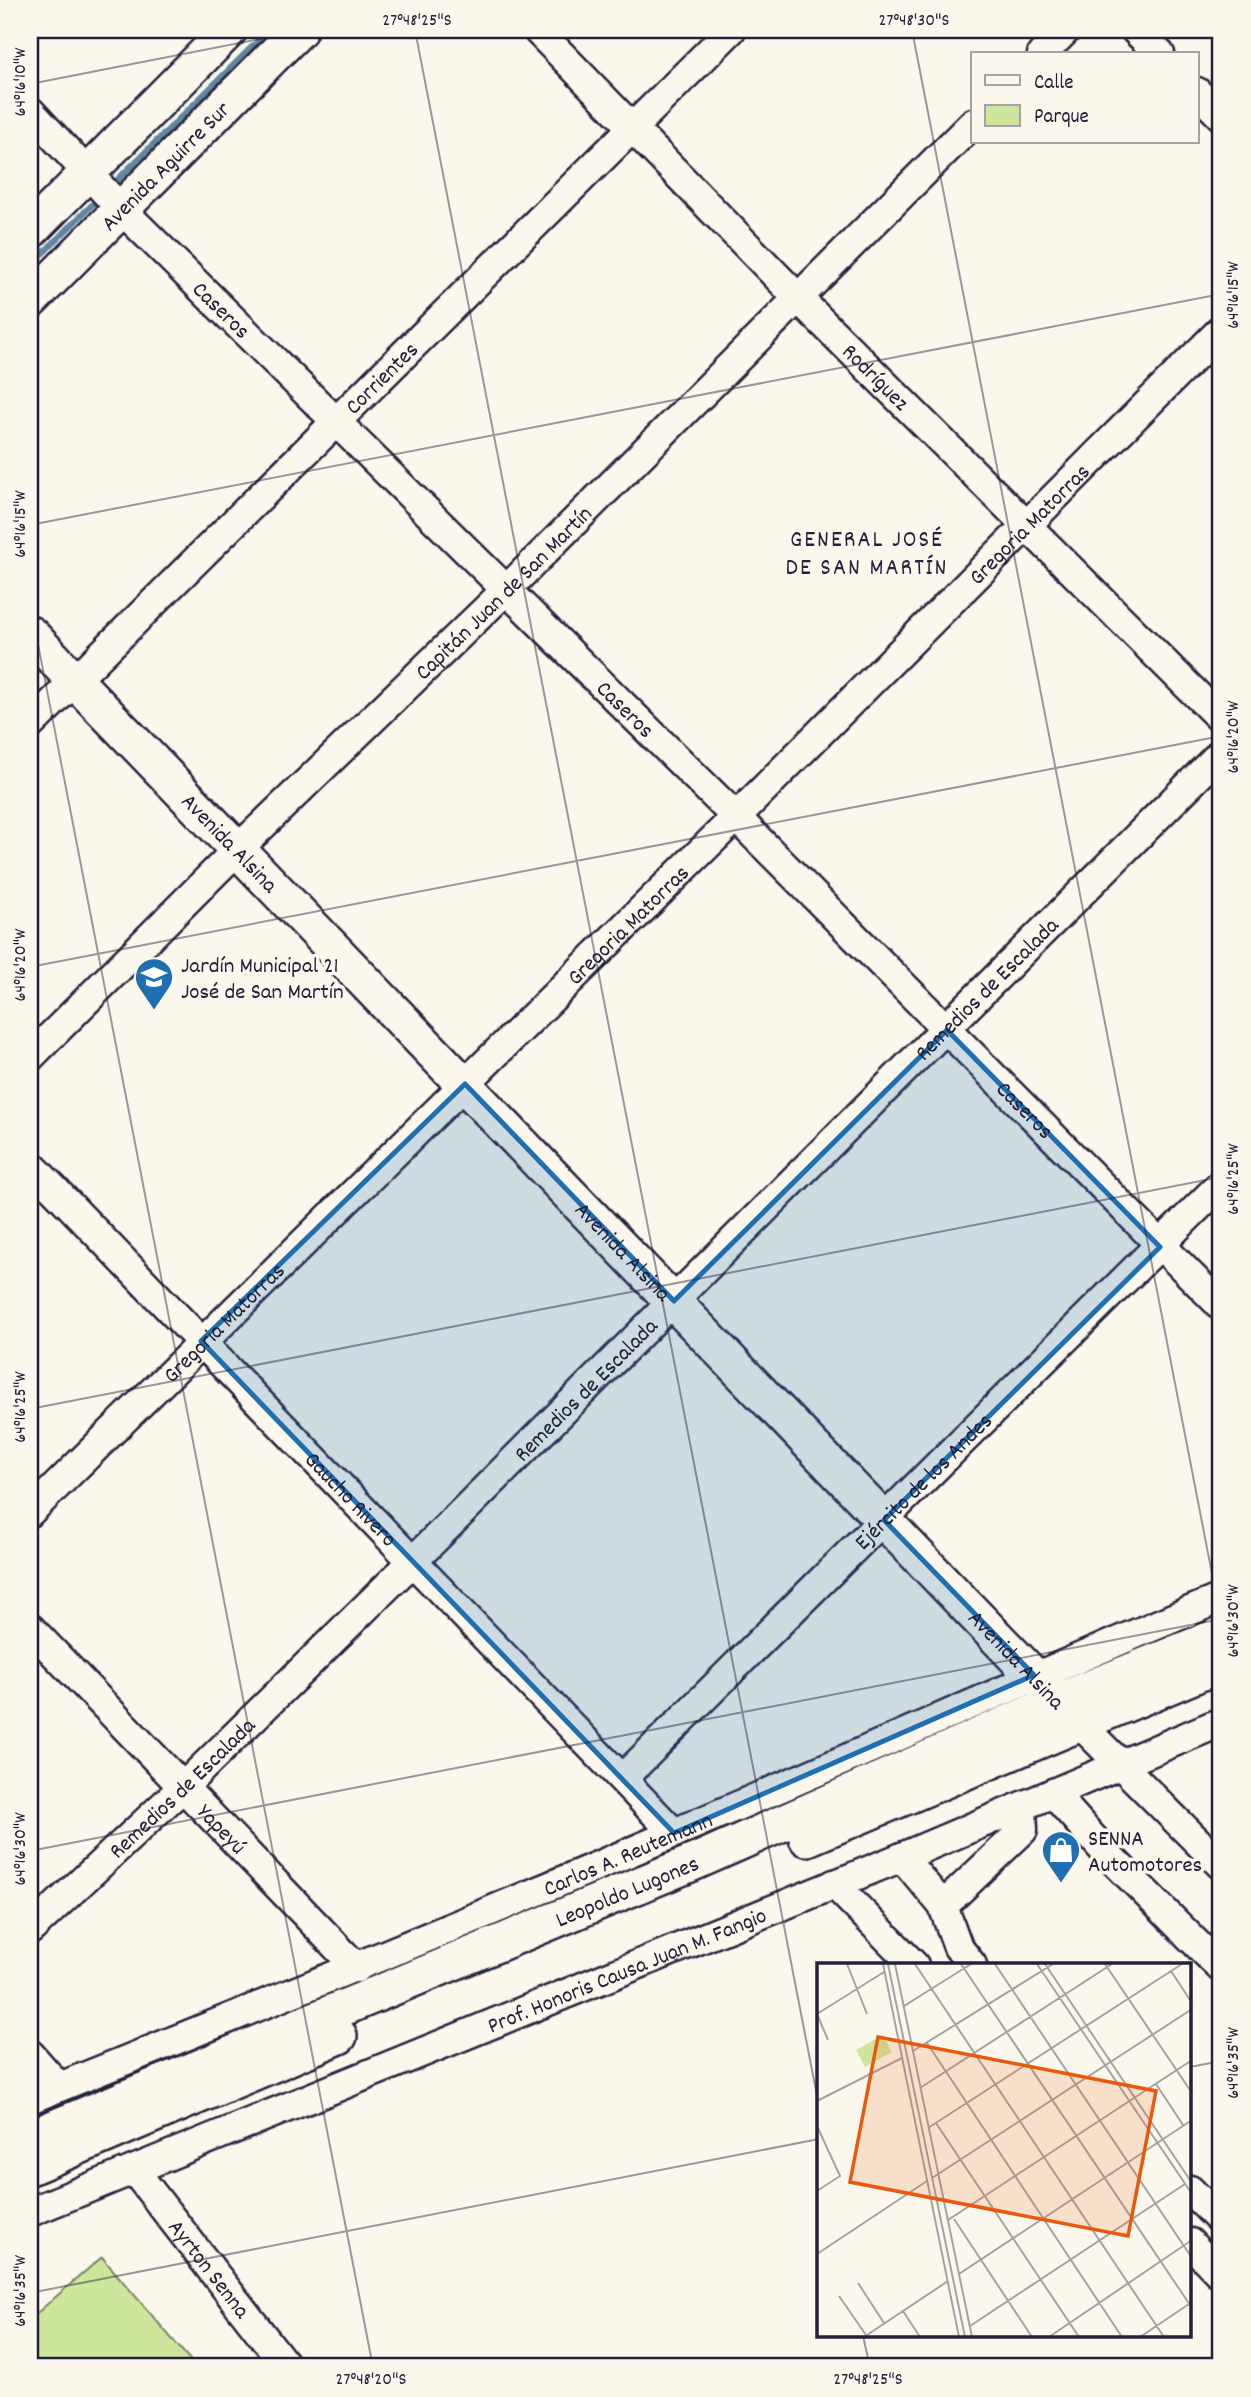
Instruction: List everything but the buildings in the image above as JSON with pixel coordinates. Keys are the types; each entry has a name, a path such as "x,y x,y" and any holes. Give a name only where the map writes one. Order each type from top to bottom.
{"main road":[{"path":"30,231 229,30"},
{"name":"Avenida Aguirre Sur","path":"30,302 299,30"},
{"name":"Avenida Alsina","path":"30,634 1069,1712"},
{"name":"Leopoldo Lugones","path":"30,2167 1069,1712 1221,1635"},
{"name":"Leopoldo Lugones","path":"30,2138 697,1861 1069,1712 1221,1664"}],"street":[{"name":"Rodríguez","path":"537,30 797,296 1028,523 1221,719"},
{"name":"Corrientes","path":"30,725 730,30"},
{"path":"1044,52 1066,30"},
{"path":"1135,30 1158,52"},
{"path":"1198,93 1221,116"},
{"name":"Caseros","path":"30,111 121,209 736,817 1221,1306"},
{"name":"Capitán Juan de San Martín","path":"30,1057 237,850 506,590 971,124"},
{"name":"Gregoria Matorras","path":"30,1512 736,817 1221,330"},
{"name":"Remedios de Escalada","path":"30,1930 183,1787 413,1561 947,1030 1221,753"},
{"name":"Gaucho Rivero","path":"30,1164 674,1833"},
{"name":"Ejército de los Andes","path":"623,1778 1221,1184"},
{"name":"Carlos A. Reutemann","path":"30,2099 357,1968 1034,1675 1221,1598"},
{"name":"Yapeyú","path":"30,1628 357,1968"},
{"name":"Avenida Alsina","path":"1069,1712 1221,1865"},
{"name":"Prof. Honoris Causa Juan M. Fangio","path":"30,2212 902,1857 1221,1722"},
{"path":"1053,1793 1107,1854 1221,1968"},
{"path":"943,1906 1023,1830 1022,1806"},
{"path":"902,1857 943,1906 958,1947 969,1963"},
{"path":"834,1884 912,1963"},
{"path":"30,2054 59,2087"},
{"name":"Ayrton Senna","path":"134,2170 287,2367"},
{"path":"1192,2192 1220,2218 1192,2243"},
{"path":"1192,2245 1221,2274"}],"highlighted area":[{"path":"947,1030 1160,1247 884,1520 1034,1675 674,1833 201,1341 465,1084 674,1301"}],"green space":[{"path":"102,2257 196,2367 30,2367 30,2319"}],"waterway":[{"path":"111,186 269,30"},
{"path":"30,266 101,196"}],"place":[{"name":"Jardín Municipal 21 José de San Martín","path":"154,1011"},
{"name":"SENNA Automotores","path":"1061,1884"}],"district":[{"name":"GENERAL JOSÉ DE SAN MARTÍN","path":"867,552"}]}
